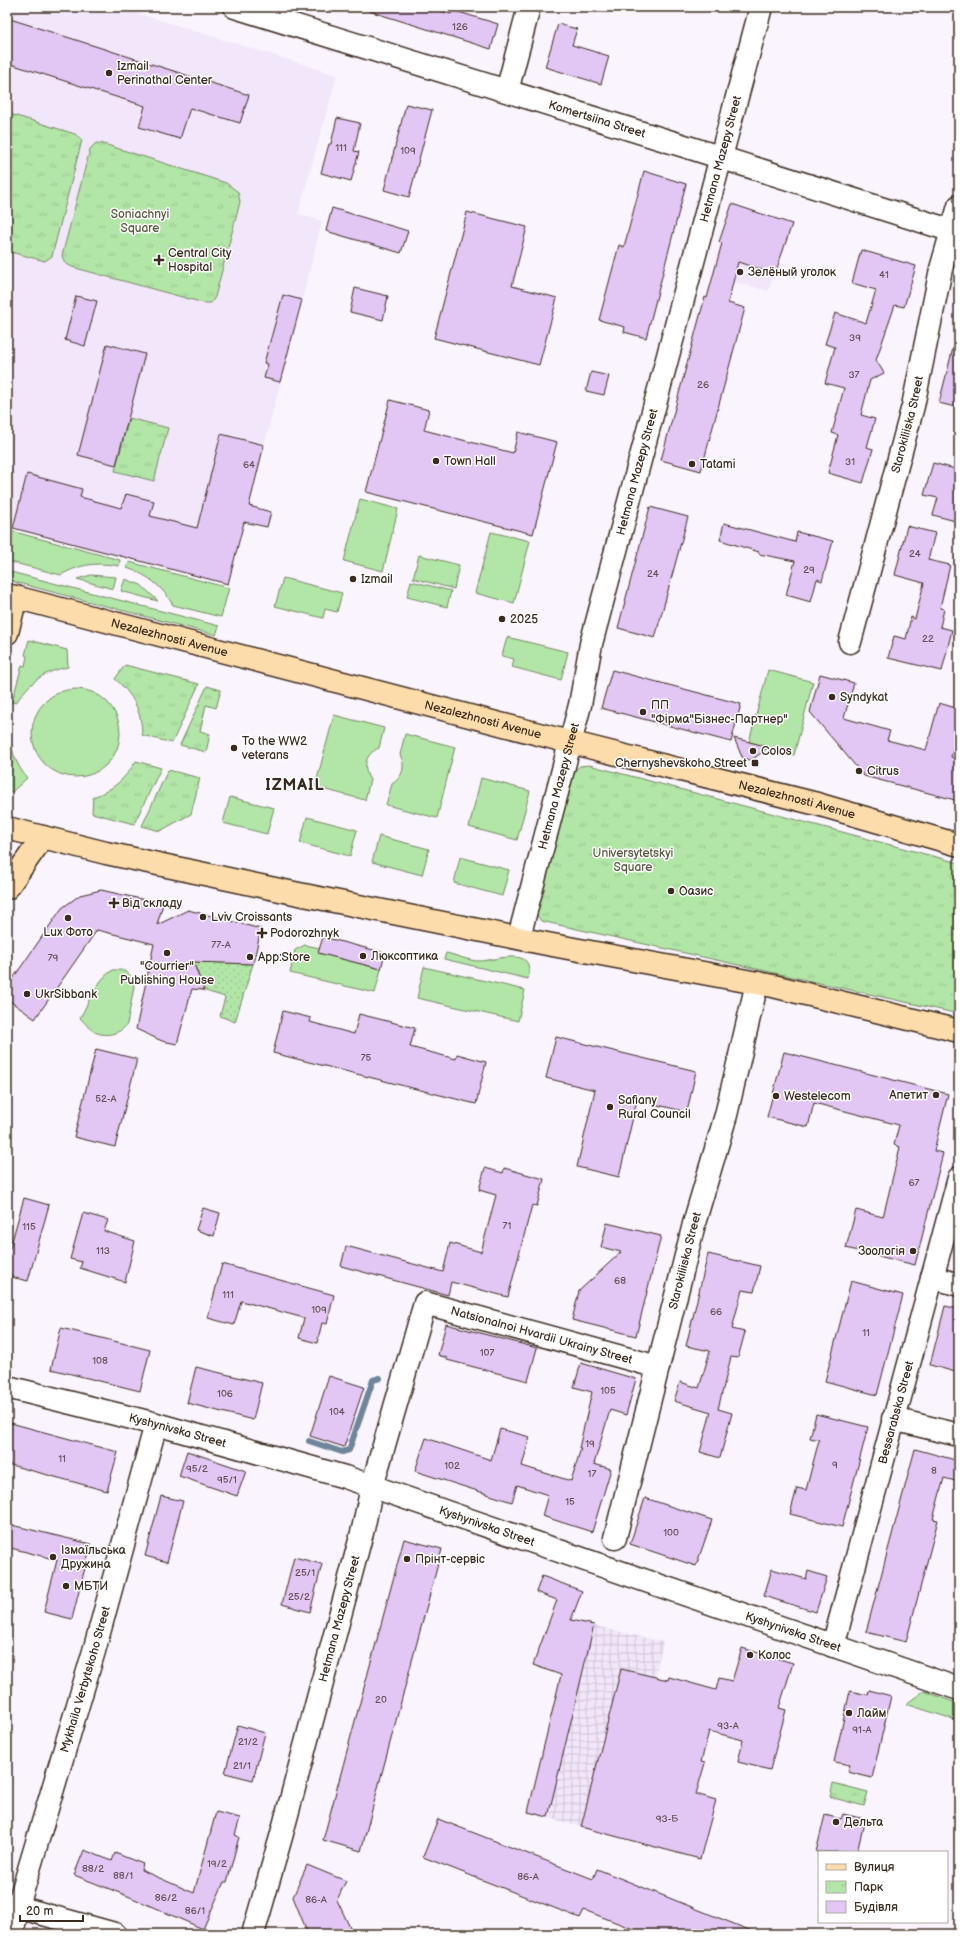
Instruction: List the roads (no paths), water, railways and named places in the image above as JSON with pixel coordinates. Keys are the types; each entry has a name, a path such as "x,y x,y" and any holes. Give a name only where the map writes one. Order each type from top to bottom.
{"main road":[{"name":"Nezalezhnosti Avenue","path":"12,596 569,742 817,804 959,845"},
{"path":"7,633 12,596"},
{"path":"7,828 168,866 757,984 959,1031"},
{"path":"7,888 43,837"}],"street":[{"name":"Komertsiina Street","path":"235,7 720,157 955,232"},
{"path":"507,91 529,7"},
{"name":"Hetmana Mazepy Street","path":"519,937 569,742 580,705 591,644 761,7"},
{"name":"Starokiliiska Street","path":"850,642 913,406 940,276 955,232 959,206"},
{"name":"Starokiliiska Street","path":"615,1538 695,1220 726,1115 757,984"},
{"name":"Bessarabska Street","path":"833,1646 959,1178"},
{"path":"932,1277 959,1285"},
{"name":"Hetmana Mazepy Street","path":"253,1934 285,1822 357,1552 372,1487 425,1303"},
{"name":"Natsionalnoi Hvardii Ukrainy Street","path":"425,1303 658,1366"},
{"name":"Kyshynivska Street","path":"7,1387 156,1424 269,1455 372,1487 959,1689"},
{"path":"893,1419 959,1435"},
{"name":"Mykhaila Verbytskoho Street","path":"12,1934 12,1905 94,1651 156,1424"},
{"path":"12,1905 115,1934"}],"waterway":[{"path":"309,1441 342,1452 349,1450 373,1380 380,1378"}],"place":[{"name":"Izmail Perinathal Center","path":"109,73"},
{"name":"Central City Hospital","path":"159,260"},
{"name":"Зелёный уголок","path":"740,272"},
{"name":"Town Hall","path":"436,461"},
{"name":"Tatami","path":"692,464"},
{"name":"Izmail","path":"353,579"},
{"name":"2025","path":"502,619"},
{"name":"Syndykat","path":"832,697"},
{"name":"ПП \"Фірма\"Бізнес-Партнер\"","path":"643,712"},
{"name":"To the WW2 veterans","path":"234,748"},
{"name":"Colos","path":"753,751"},
{"name":"Chernyshevskoho Street","path":"755,763"},
{"name":"Citrus","path":"859,771"},
{"name":"Оазис","path":"671,891"},
{"name":"Від складу","path":"114,903"},
{"name":"Lviv Croissants","path":"203,917"},
{"name":"Lux Фото","path":"68,918"},
{"name":"Podorozhnyk","path":"262,933"},
{"name":"\"Courrier\" Publishing House","path":"167,953"},
{"name":"Люксоптика","path":"363,956"},
{"name":"App:Store","path":"250,957"},
{"name":"UkrSibbank","path":"27,994"},
{"name":"Апетит","path":"936,1095"},
{"name":"Westelecom","path":"776,1096"},
{"name":"Safiany Rural Council","path":"610,1107"},
{"name":"Зоологія","path":"913,1251"},
{"name":"Ізмаїльська Дружина","path":"53,1557"},
{"name":"Прінт-сервіс","path":"407,1559"},
{"name":"МБТИ","path":"66,1586"},
{"name":"Колос","path":"750,1655"},
{"name":"Лайм","path":"849,1713"},
{"name":"Дельта","path":"836,1822"}],"district":[{"name":"IZMAIL","path":"295,784"}],"park label":[{"name":"Soniachnyi Square","path":"140,221"},
{"name":"Universytetskyi Square","path":"633,860"}]}
